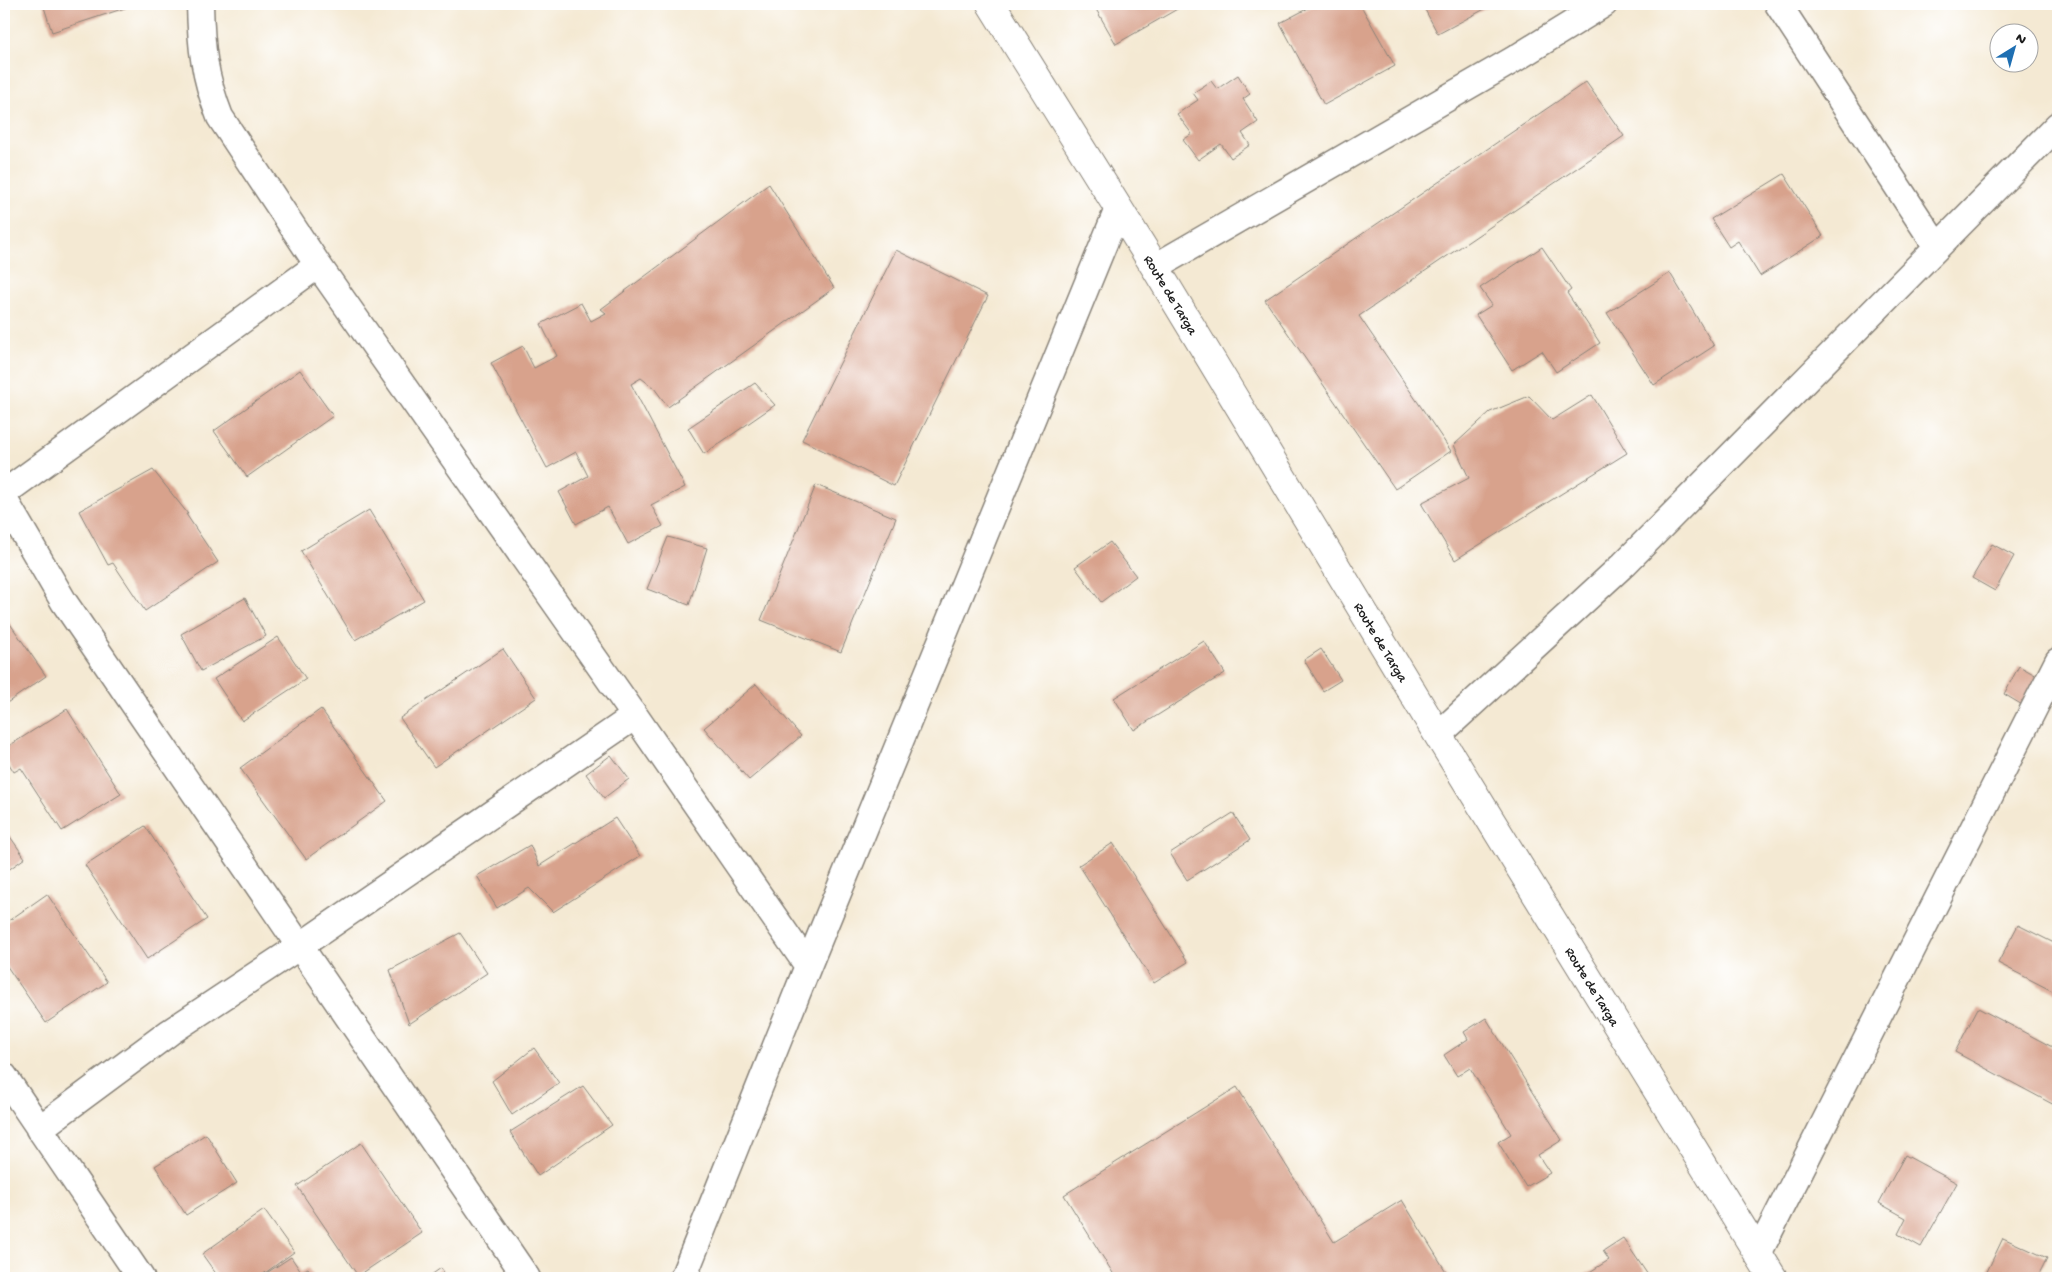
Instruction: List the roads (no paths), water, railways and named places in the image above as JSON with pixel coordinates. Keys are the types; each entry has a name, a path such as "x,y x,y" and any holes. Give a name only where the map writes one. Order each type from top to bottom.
{"main road":[{"name":"Route de Targa","path":"991,4 1155,267 1438,735 1773,1278"}],"street":[{"path":"200,4 204,65 210,91 220,118 318,265 808,966"},
{"path":"1155,267 1505,65 1604,4"},
{"path":"1778,4 1936,247"},
{"path":"1438,735 1624,564 1823,365 1936,247 2058,125"},
{"path":"683,1278 808,966 1118,209"},
{"path":"4,493 318,265"},
{"path":"4,499 64,602 527,1278"},
{"path":"1758,1254 2058,661"},
{"path":"40,1129 170,1032 300,946 635,716"},
{"path":"4,1076 141,1278"}]}
